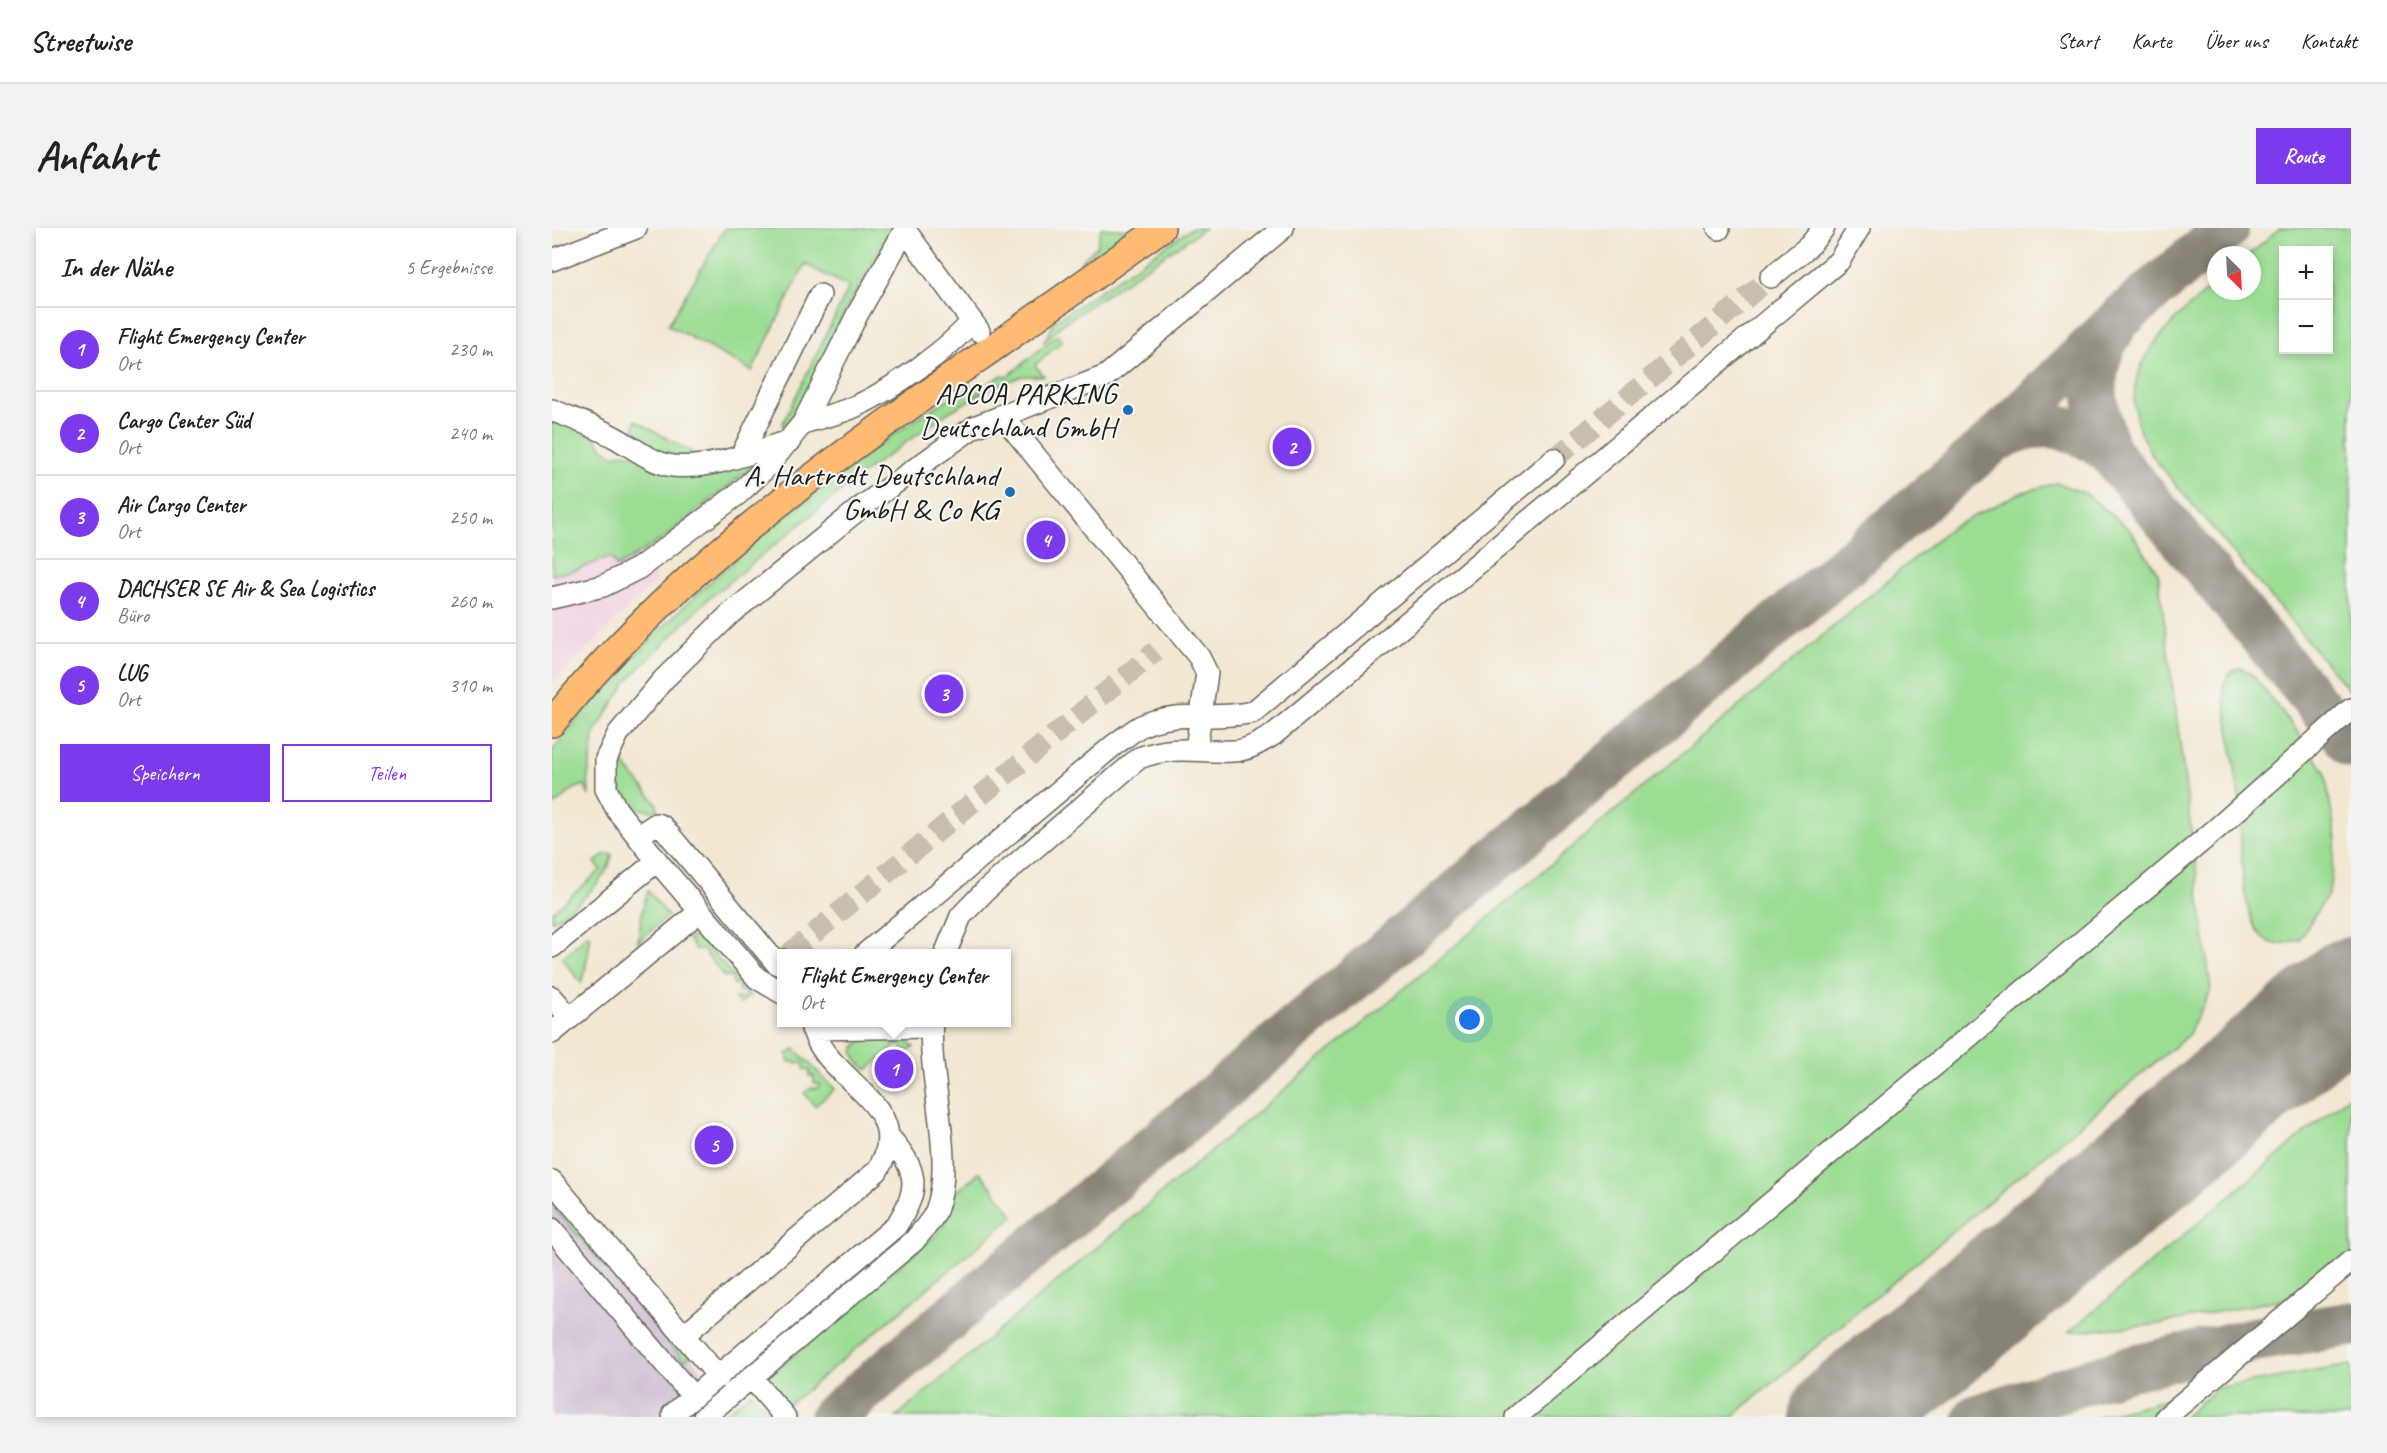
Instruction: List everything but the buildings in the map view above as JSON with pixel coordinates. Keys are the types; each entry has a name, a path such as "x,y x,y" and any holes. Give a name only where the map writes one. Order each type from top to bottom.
{"main road":[{"path":"552,723 652,616 757,522 911,405 1161,228"}],"street":[{"path":"552,260 636,228"},
{"path":"777,990 757,978 699,912 617,810 606,789 606,759 618,734 663,680 729,615 860,508 974,427 1106,376 1282,228"},
{"path":"1771,277 1809,246 1824,228"},
{"path":"947,949 961,916 986,890 1139,758 1161,750 1196,748 1235,752 1273,735 1839,261 1859,228"},
{"path":"552,598 603,586 639,568 738,494 791,441 803,423 857,315 906,229 975,326 896,382 856,406 803,423"},
{"path":"742,454 820,296"},
{"path":"552,410 605,432 652,459 672,466 696,466 791,441"},
{"path":"1002,415 1199,657 1207,674 1196,748"},
{"path":"871,949 1114,745 1142,726 1170,717 1232,717 1253,712 1554,459"},
{"path":"1516,1417 2206,837 2351,709"},
{"path":"638,836 656,824 662,826 777,963"},
{"path":"552,947 657,861"},
{"path":"552,1033 699,912"},
{"path":"552,997 570,1018"},
{"path":"684,1335 877,1171 888,1149 889,1137 881,1112 819,1047 811,1027"},
{"path":"704,1417 914,1241 936,1212 942,1156 932,1027"},
{"path":"673,1416 896,1226 910,1200 914,1175 905,1155 889,1137"},
{"path":"552,1181 719,1377"},
{"path":"552,1229 693,1397"},
{"path":"2166,1417 2351,1261"},
{"path":"752,1377 785,1417"}],"shaded area":[{"path":"552,437 596,455 657,580 552,683"},
{"path":"552,1189 718,1390 686,1417 552,1417"}],"green space":[{"path":"725,228 893,228 845,311 804,403 784,428 782,425 849,287 805,264 752,371 668,325"},
{"path":"1101,228 1128,230 1112,249 1084,267 1080,262 1097,246"},
{"path":"1192,228 1205,228 1064,323 1043,343 1055,321"},
{"path":"2280,228 2351,228 2351,693 2156,461 2141,433 2134,407 2136,383 2144,361 2157,340 2207,291 2207,300 2261,300 2259,246"},
{"path":"1057,335 1062,341 1035,365 1044,376 1022,376 987,390 949,412 866,471 708,599 627,681 595,732 588,776 589,796 584,785 574,789 552,807 552,751 616,675 685,605 758,539 885,440 936,406 972,386 975,392 1002,375 1008,376"},
{"path":"552,420 593,435 603,448 615,456 621,453 747,459 752,467 661,540 617,567 610,557 576,570 552,575"},
{"path":"635,420 696,455 696,461 672,460 633,439"},
{"path":"2056,483 2085,493 2130,530 2158,573 2193,844 1511,1417 896,1417 1949,529 2020,493"},
{"path":"2241,668 2253,675 2306,743 2240,804 2223,687 2229,674"},
{"path":"2311,751 2325,772 2336,840 2329,893 2299,940 2276,944 2263,938 2254,925 2248,908 2242,866 2240,812"},
{"path":"618,763 623,763 657,804 658,811 639,807 626,798 619,782"},
{"path":"2194,851 2211,990 2188,1035 1732,1417 1520,1417"},
{"path":"612,854 610,863 598,883 580,901 552,921 552,912 601,870 595,862 603,855"},
{"path":"648,891 668,916 638,942 643,906"},
{"path":"587,935 591,936 581,983 562,958"},
{"path":"693,936 701,938 750,996 740,1004 735,998 744,998 745,992 738,991 739,985 733,984 732,977 722,976 702,949 695,949 688,939"},
{"path":"898,1035 914,1047 907,1052 898,1044 867,1070 857,1061 853,1051 861,1041 872,1037"},
{"path":"795,1049 835,1089 815,1106 804,1093 811,1088 818,1088 819,1084 814,1083 814,1076 809,1076 810,1070 804,1069 804,1063 789,1062 787,1054"},
{"path":"2351,1094 2351,1255 2302,1295 2153,1325 2069,1332"},
{"path":"980,1172 1014,1216 784,1409 765,1384 767,1378 935,1236 944,1223 953,1195"},
{"path":"552,1191 690,1356 684,1361 552,1205"},
{"path":"2351,1365 2351,1417 2184,1417 2217,1388"},
{"path":"751,1392 774,1417 721,1417"},
{"path":"2192,1393 2164,1417 2097,1417"}],"taxiway":[{"path":"832,1417 1993,442 2123,316 2227,228"},
{"path":"2109,452 2096,405 2095,374 2098,359 2113,329"},
{"path":"1999,439 2028,428 2056,427 2083,435 2109,452 2351,745"},
{"path":"2286,1048 2320,1013 2351,959"},
{"path":"1976,1417 2120,1371 2256,1339 2351,1324"}],"runway":[{"path":"1845,1417 2351,993"}],"tunnel":[{"path":"1554,459 1771,277"},
{"path":"795,949 1156,651"}],"place":[{"name":"APCOA PARKING Deutschland GmbH","path":"1128,410"},
{"name":"Cargo Center Süd","path":"1292,447"},
{"name":"A. Hartrodt Deutschland GmbH & Co KG","path":"1010,492"},
{"name":"DACHSER SE Air & Sea Logistics","path":"1046,540"},
{"name":"Air Cargo Center","path":"944,694"},
{"name":"Flight Emergency Center","path":"894,1069"},
{"name":"LUG","path":"714,1145"}]}
